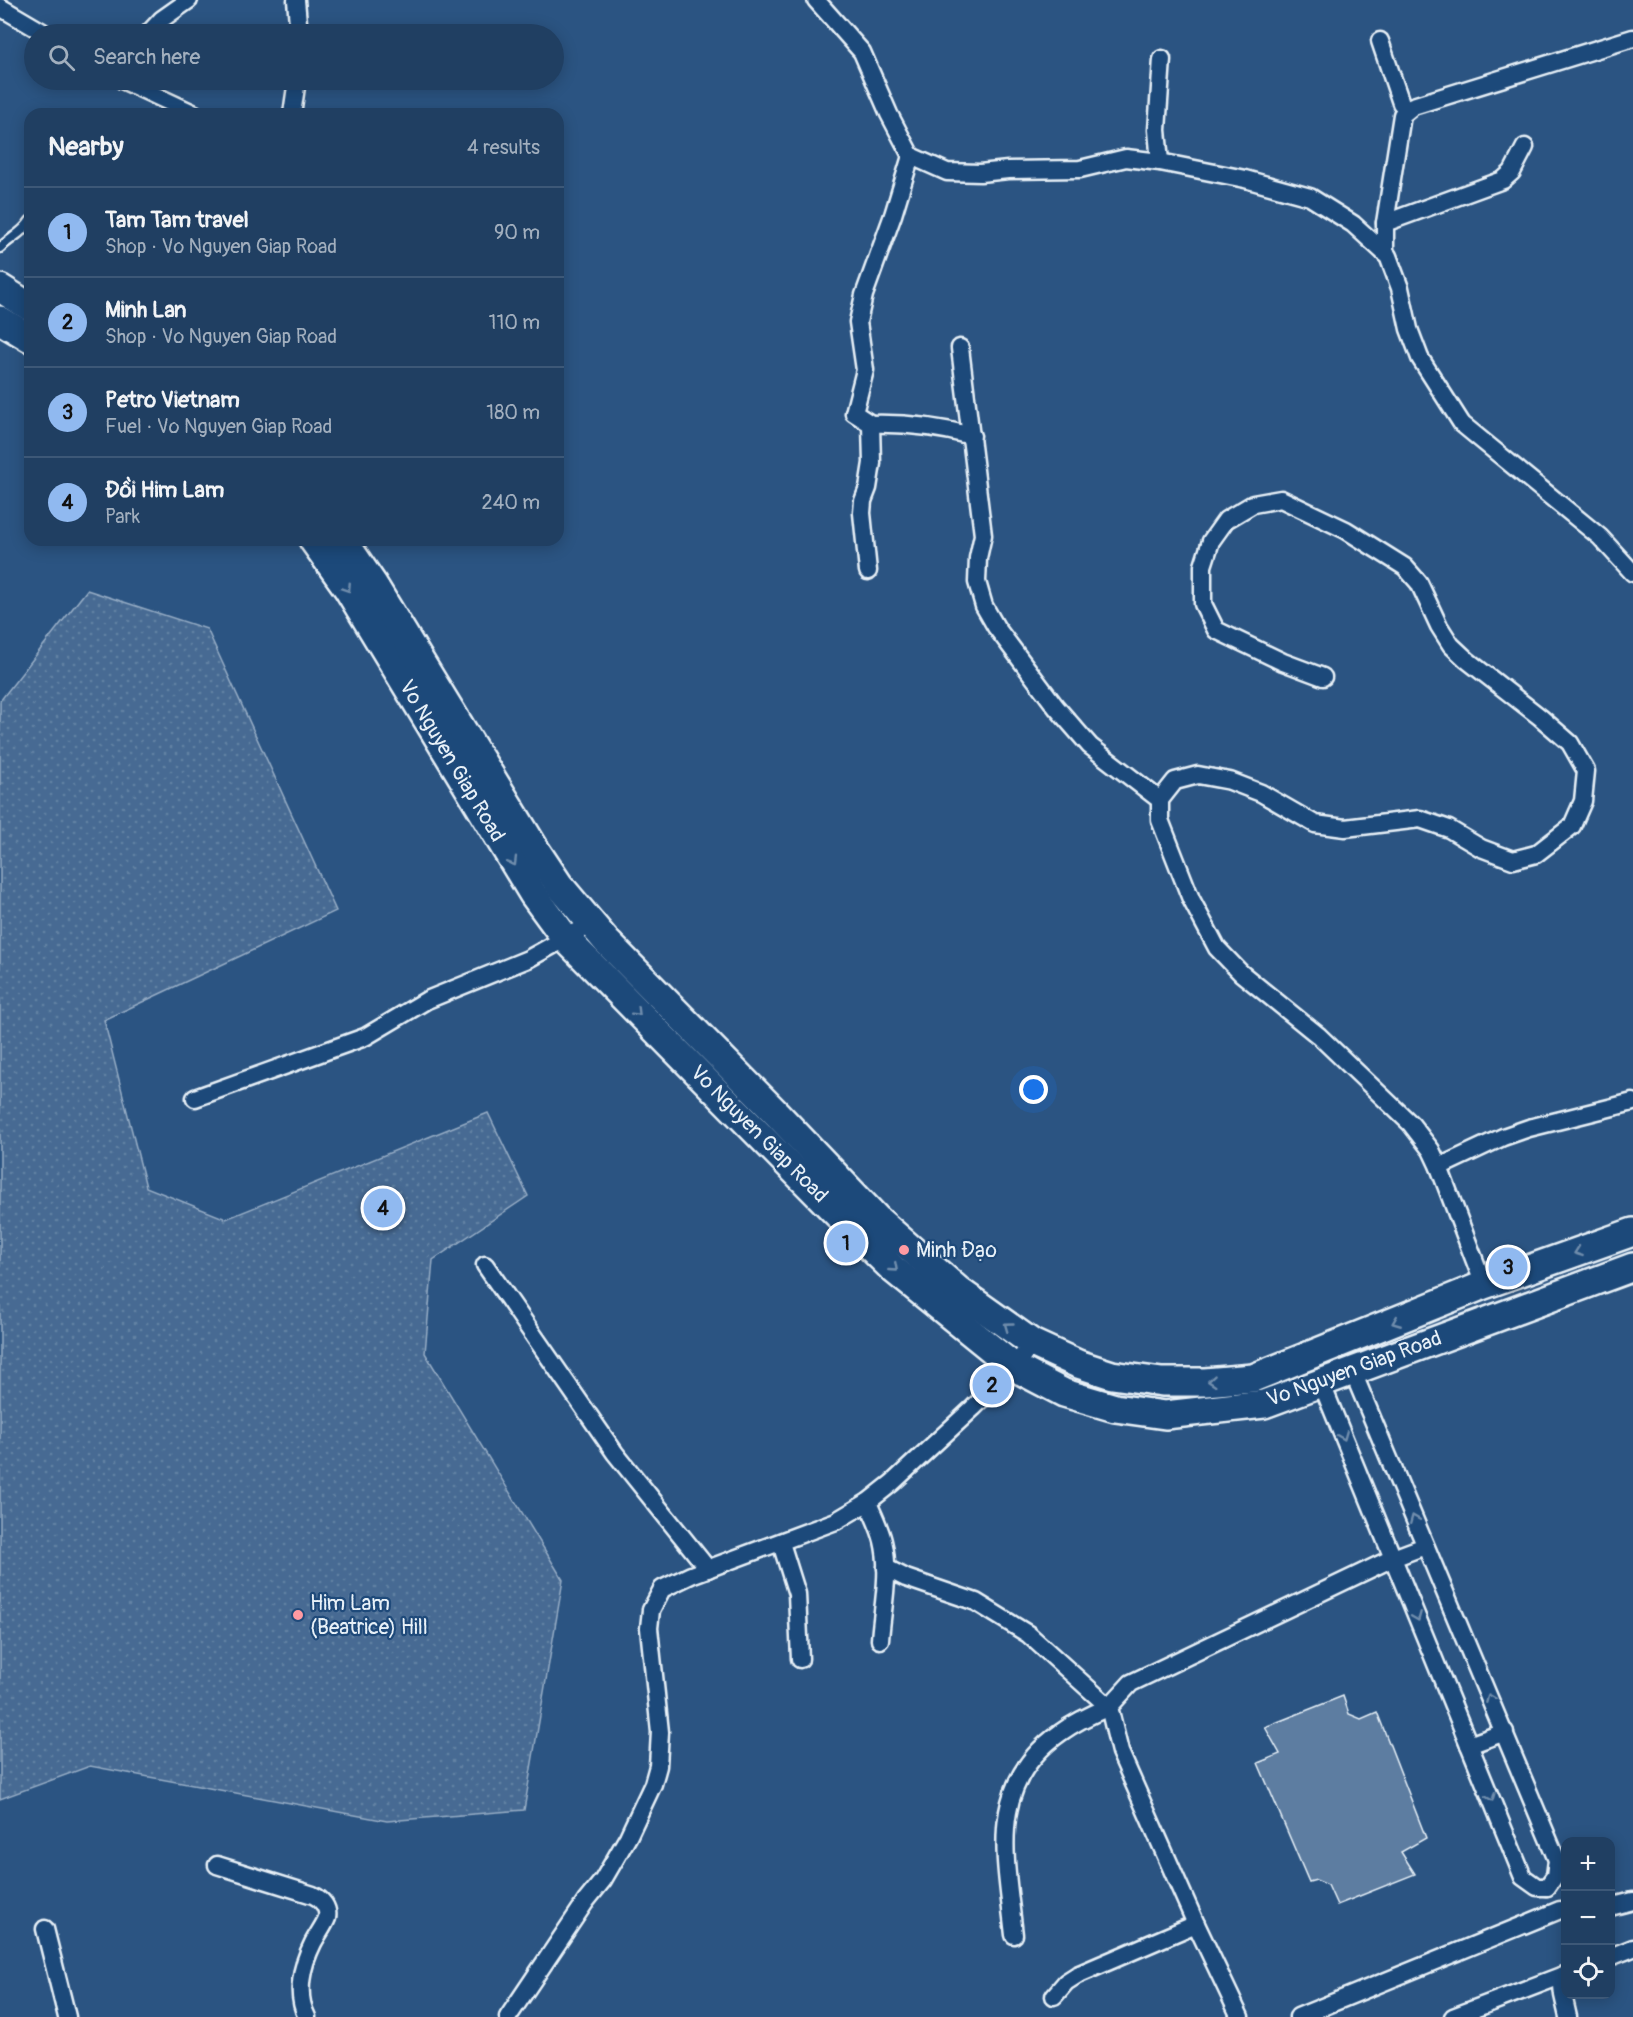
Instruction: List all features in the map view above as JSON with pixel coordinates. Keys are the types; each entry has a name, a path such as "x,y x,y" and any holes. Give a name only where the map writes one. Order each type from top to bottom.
{"highway":[{"path":"0,288 24,303"},
{"path":"0,321 24,335"},
{"name":"Vo Nguyen Giap Road","path":"317,546 348,589 533,894 566,939 893,1269 984,1340 1014,1367 1064,1393 1115,1408 1165,1415 1263,1404 1633,1267"},
{"name":"Vo Nguyen Giap Road","path":"347,546 373,584 537,852 559,885 591,924 878,1220 959,1291 1032,1343 1078,1364 1112,1375 1162,1382 1205,1382 1253,1378 1484,1285 1633,1232"}],"street":[{"path":"157,24 189,0"},
{"path":"296,0 298,24"},
{"path":"816,0 862,52 889,114 911,156 947,172 1080,169 1126,158 1160,162 1245,179 1310,197 1353,224 1388,256 1400,288 1409,328 1420,358 1462,424 1600,537 1633,573"},
{"path":"0,7 29,24"},
{"path":"1385,254 1385,223 1402,115 1407,110 1413,106 1633,38"},
{"path":"1380,41 1401,103 1407,110"},
{"path":"1160,162 1157,130 1162,59"},
{"path":"143,90 182,108"},
{"path":"293,108 296,90"},
{"path":"1385,223 1503,180 1512,172 1525,147"},
{"path":"911,156 893,215 864,295 858,322 865,370 854,413 871,424 897,423 972,436"},
{"path":"960,348 983,535 978,558 977,582 984,606 996,627 1056,706 1090,746 1160,800"},
{"path":"868,571 862,501 868,489 872,463 871,424"},
{"path":"1323,677 1284,663 1216,630 1203,604 1203,566 1211,541 1226,520 1253,504 1281,499 1346,530 1405,567 1419,583 1439,626 1451,645 1570,743 1586,771 1583,801 1572,826 1536,854 1513,860 1481,848 1449,829 1420,819 1345,828 1315,824 1261,793 1230,781 1198,775 1175,782 1160,800 1160,820 1191,898 1217,948 1241,973 1319,1036 1411,1124 1431,1150 1439,1167 1484,1285"},
{"path":"195,1098 358,1040 427,1000 528,959 591,924"},
{"path":"1439,1167 1503,1137 1529,1128 1633,1102"},
{"path":"485,1265 615,1453 708,1569"},
{"path":"508,2017 586,1900 603,1880 644,1804 655,1775 660,1750 658,1707 649,1628 651,1610 662,1589 708,1569 836,1521 868,1502 907,1469 1014,1367 1032,1343"},
{"path":"1352,1370 1557,1860 1555,1876 1547,1887"},
{"path":"1321,1382 1523,1877 1537,1887 1547,1887"},
{"path":"868,1502 883,1542 886,1568 880,1640"},
{"path":"781,1543 797,1594 800,1659"},
{"path":"1014,1935 1005,1846 1007,1810 1017,1779 1045,1744 1078,1721 1109,1707 1131,1683 1393,1558 1425,1546"},
{"path":"886,1568 906,1578 976,1602 1011,1623 1028,1634 1109,1707 1120,1752 1240,2017"},
{"path":"1469,1745 1505,1732"},
{"path":"217,1865 314,1895 320,1898 325,1905 326,1919 309,1951 300,1988 301,2001 307,2017"},
{"path":"1547,1887 1561,1909"},
{"path":"1615,1906 1633,1901"},
{"path":"1298,2017 1561,1913"},
{"path":"1054,1996 1066,1982 1077,1975 1196,1924"},
{"path":"45,1929 67,2017"},
{"path":"1615,1955 1633,1948"},
{"path":"1453,2017 1561,1976"},
{"path":"1564,1999 1568,2017"}],"lane":[{"path":"0,248 24,229"}],"shaded area":[{"path":"87,590 207,629 336,911 104,1020 146,1187 226,1219 488,1113 528,1196 433,1260 425,1353 563,1580 524,1810 387,1821 90,1766 0,1799 0,701"}],"building":[{"path":"1343,1696 1349,1714 1361,1719 1377,1712 1426,1838 1401,1852 1415,1874 1337,1905 1328,1885 1316,1880 1309,1882 1258,1763 1280,1754 1265,1727"}],"place":[{"name":"Đồi Him Lam","path":"383,1208"},
{"name":"Tam Tam travel","path":"846,1243"},
{"name":"Minh Đạo","path":"904,1250"},
{"name":"Petro Vietnam","path":"1508,1267"},
{"name":"Minh Lan","path":"992,1385"},
{"name":"Him Lam (Beatrice) Hill","path":"298,1615"}]}
